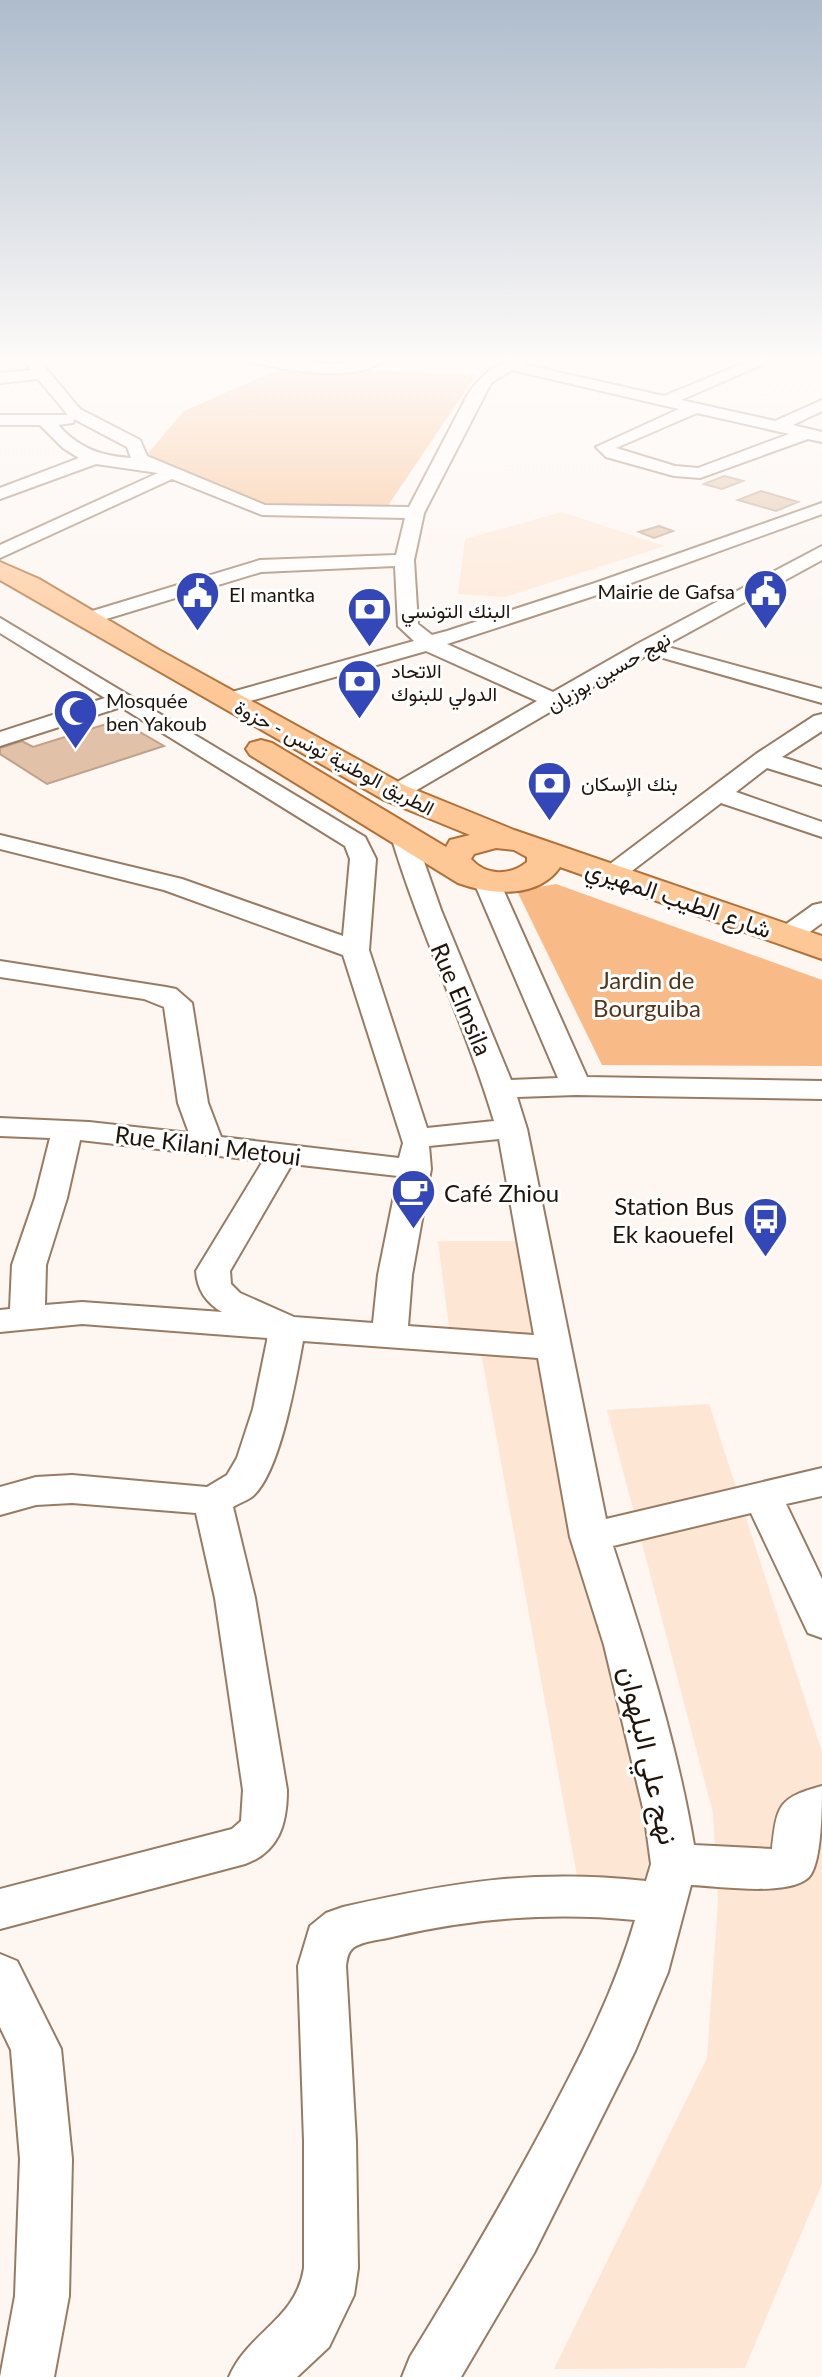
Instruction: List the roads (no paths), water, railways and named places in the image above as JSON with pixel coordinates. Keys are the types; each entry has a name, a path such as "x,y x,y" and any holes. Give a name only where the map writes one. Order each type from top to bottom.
{"main road":[{"name":"الطريق الوطنية تونس - حزوة","path":"0,570 30,584 86,619 395,793 527,853"},
{"name":"الطريق الوطنية تونس - حزوة","path":"0,599 179,705 245,739 474,876"},
{"path":"482,840 527,853 518,880 474,876 454,859 462,847 482,840"},
{"name":"شارع الطيب المهيري","path":"527,853 611,875 822,948"},
{"name":"شارع الطيب المهيري","path":"527,853 822,964"}],"street":[{"path":"0,494 64,470"},
{"path":"167,470 262,510 415,513"},
{"path":"437,470 415,513 404,560 408,626 431,645 556,701"},
{"path":"670,470 700,473 709,470"},
{"path":"0,552 173,472"},
{"path":"229,700 431,645 730,543 822,508"},
{"path":"0,528 32,539"},
{"name":"نهج حسين بوزيان","path":"395,793 646,647 822,552"},
{"path":"86,619 260,566 404,560"},
{"path":"0,624 356,842 363,859 355,950 415,1153 395,1275 390,1333"},
{"path":"646,647 822,696"},
{"path":"0,739 121,700"},
{"path":"611,875 764,759 822,721"},
{"path":"764,759 822,778"},
{"path":"719,794 822,830"},
{"name":"Rue Elmsila","path":"403,836 440,949 506,1109"},
{"path":"0,842 173,884 355,950"},
{"path":"474,876 576,1086"},
{"path":"787,936 822,911"},
{"path":"0,969 166,995 178,1003 193,1103 208,1144"},
{"path":"506,1109 576,1086 822,1090"},
{"name":"Rue Kilani Metoui","path":"0,1127 67,1130 208,1144 282,1155 415,1153 506,1109"},
{"name":"نهج علي البلهوان","path":"434,2375 515,2234 618,2035 644,1972 668,1884 666,1812 625,1645 590,1537 556,1348 506,1109"},
{"path":"67,1130 51,1198 13,1319 82,1313 390,1333 556,1348"},
{"path":"0,1501 36,1491 72,1489 212,1501 241,1485 256,1458 271,1409 285,1341 284,1327 273,1317 242,1308 223,1298 213,1280 216,1263 282,1155"},
{"path":"590,1537 822,1482"},
{"path":"763,1496 822,1622"},
{"path":"0,1909 245,1845 260,1834 265,1821 265,1790 235,1598 212,1501"},
{"path":"257,2377 309,2327 327,2295 331,2268 330,2141 322,1966 327,1941 343,1928 484,1900 536,1895 601,1896 783,1869 793,1863 798,1816 803,1810 822,1805"},
{"path":"0,1976 36,2049 46,2159 42,2296 26,2377"}],"place":[{"name":"Mairie de Gafsa","path":"766,630"},
{"name":"El mantka","path":"198,633"},
{"name":"البنك التونسي","path":"370,649"},
{"name":"الاتحاد الدولي للبنوك","path":"360,720"},
{"name":"Mosquée ben Yakoub","path":"75,751"},
{"name":"بنك الإسكان","path":"550,822"},
{"name":"Café Zhiou","path":"413,1231"},
{"name":"Station Bus Ek kaouefel","path":"765,1258"}],"park label":[{"name":"Jardin de Bourguiba","path":"647,993"}]}
